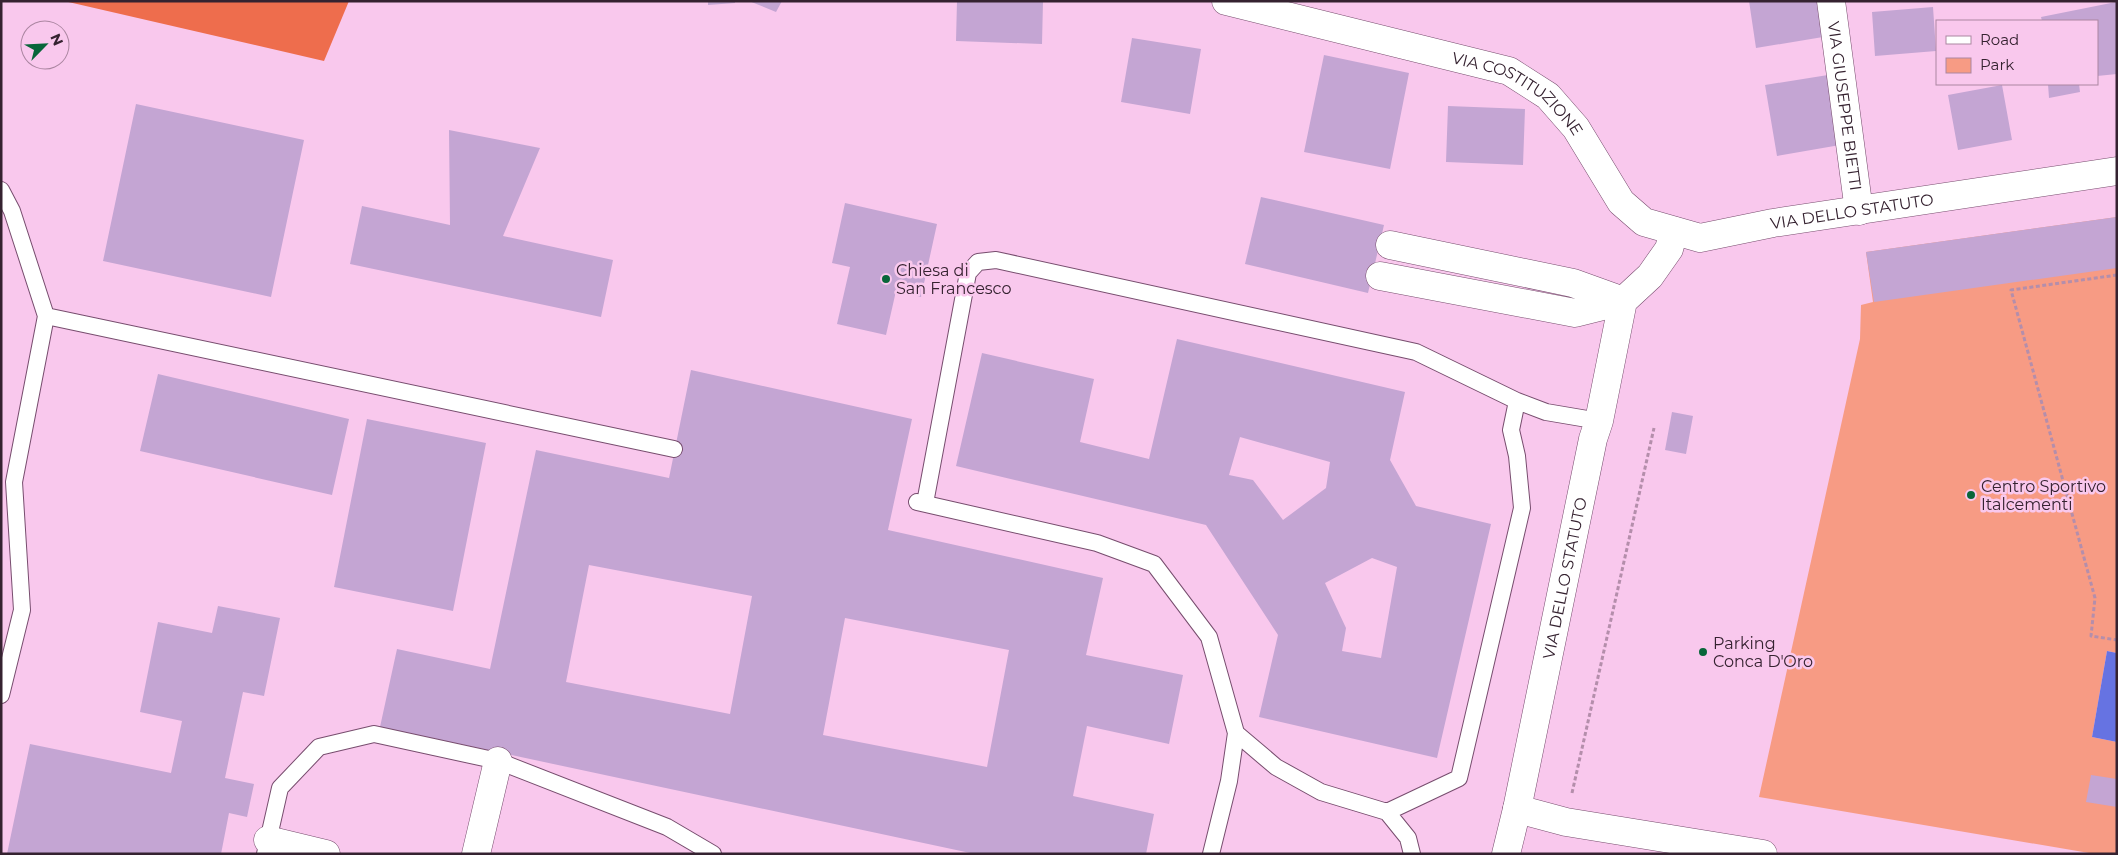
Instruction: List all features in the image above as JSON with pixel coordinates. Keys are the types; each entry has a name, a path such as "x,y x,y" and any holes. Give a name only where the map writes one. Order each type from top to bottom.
{"street":[{"name":"VIA COSTITUZIONE","path":"1226,1 1314,12 1509,71 1548,96 1576,128 1622,202 1644,222 1674,231"},
{"name":"VIA GIUSEPPE BIETTI","path":"1831,1 1859,211"},
{"name":"VIA DELLO STATUTO","path":"1674,231 1700,238 1773,223 2117,171"},
{"path":"1380,276 1576,313 1624,301 1650,276 1669,248 1674,231"},
{"path":"1390,246 1573,283 1624,301"},
{"name":"VIA DELLO STATUTO","path":"1506,854 1517,809 1593,439 1599,421 1624,301"},
{"path":"476,854 498,761"},
{"path":"1517,809 1566,822 1762,854"},
{"path":"267,847 326,854"}],"lane":[{"path":"1,190 12,211 46,316 14,482 22,610 1,695"},
{"path":"1211,854 1229,781 1236,733 1209,637 1154,564 1097,543 921,503 968,273 978,262 996,260 1416,352 1517,401 1546,412 1599,421"},
{"path":"46,316 674,450"},
{"path":"1387,812 1459,778 1522,508 1517,456 1511,430 1517,401"},
{"path":"1236,733 1276,767 1322,792 1387,812 1408,838 1412,854"},
{"path":"267,847 280,788 319,747 374,734 498,761 667,827 713,854"}],"path":[{"path":"2117,275 2011,290 2095,598 2091,636 2117,640"},
{"path":"1566,822 1654,428"}],"green space":[{"name":"Centro Sportivo Italcementi","path":"2117,217 2117,653 2107,651 2092,737 2117,742 2117,854 2095,854 1759,797 1860,339 1861,305 1873,302 1866,252"}],"shaded area":[{"path":"64,1 349,1 324,61"}],"water":[{"path":"2107,651 2117,653 2117,742 2092,737"}],"building":[{"path":"708,1 735,1 735,3 708,5"},
{"path":"749,1 782,1 776,12"},
{"path":"957,1 1043,1 1042,44 956,41"},
{"path":"1749,1 1817,1 1823,37 1756,48"},
{"path":"2116,2 2117,74 2098,76 2098,20 2042,20 2041,17"},
{"path":"1933,7 1936,51 1875,56 1872,12"},
{"path":"1132,38 1201,49 1190,114 1121,102"},
{"path":"1324,55 1409,73 1390,169 1304,152"},
{"path":"1828,75 1840,145 1777,156 1765,85"},
{"path":"2002,85 2012,140 1958,150 1948,95"},
{"path":"2048,85 2079,85 2080,92 2049,98"},
{"path":"136,104 304,140 271,297 103,261"},
{"path":"1448,106 1525,109 1523,165 1446,162"},
{"path":"449,130 540,148 503,236 613,260 601,317 350,264 362,206 450,225"},
{"path":"1261,197 1384,225 1368,293 1245,264"},
{"name":"Chiesa di San Francesco","path":"845,203 937,224 921,297 896,291 886,335 837,324 850,267 832,263"},
{"path":"2117,217 2117,268 1874,302 1866,252"},
{"path":"1177,339 1405,392 1390,460 1416,506 1491,524 1437,758 1259,717 1278,635 1206,525 956,466 982,353 1094,379 1080,442 1149,459","holes":["1240,437 1330,462 1326,488 1283,520 1253,480 1229,475","1372,558 1397,567 1381,658 1342,651 1346,628 1325,583"]},
{"path":"691,370 912,419 888,530 1103,578 1086,655 1183,675 1169,744 1087,726 1073,796 1154,814 1146,854 975,854 380,727 397,649 490,669 536,450 669,478","holes":["589,565 752,596 730,714 566,682","845,618 1009,650 987,767 823,735"]},
{"path":"158,374 349,419 332,495 140,451"},
{"path":"1672,412 1693,416 1686,454 1665,450"},
{"path":"367,419 486,443 453,611 334,587"},
{"path":"218,606 280,618 264,696 243,692 225,778 254,784 247,817 229,813 221,854 7,854 30,744 171,773 182,721 140,712 158,622 212,633"},
{"path":"2091,775 2117,779 2117,807 2086,802"}],"place":[{"name":"Chiesa di San Francesco","path":"886,279"},
{"name":"Centro Sportivo Italcementi","path":"1971,495"},
{"name":"Parking Conca D'Oro","path":"1703,652"}]}
